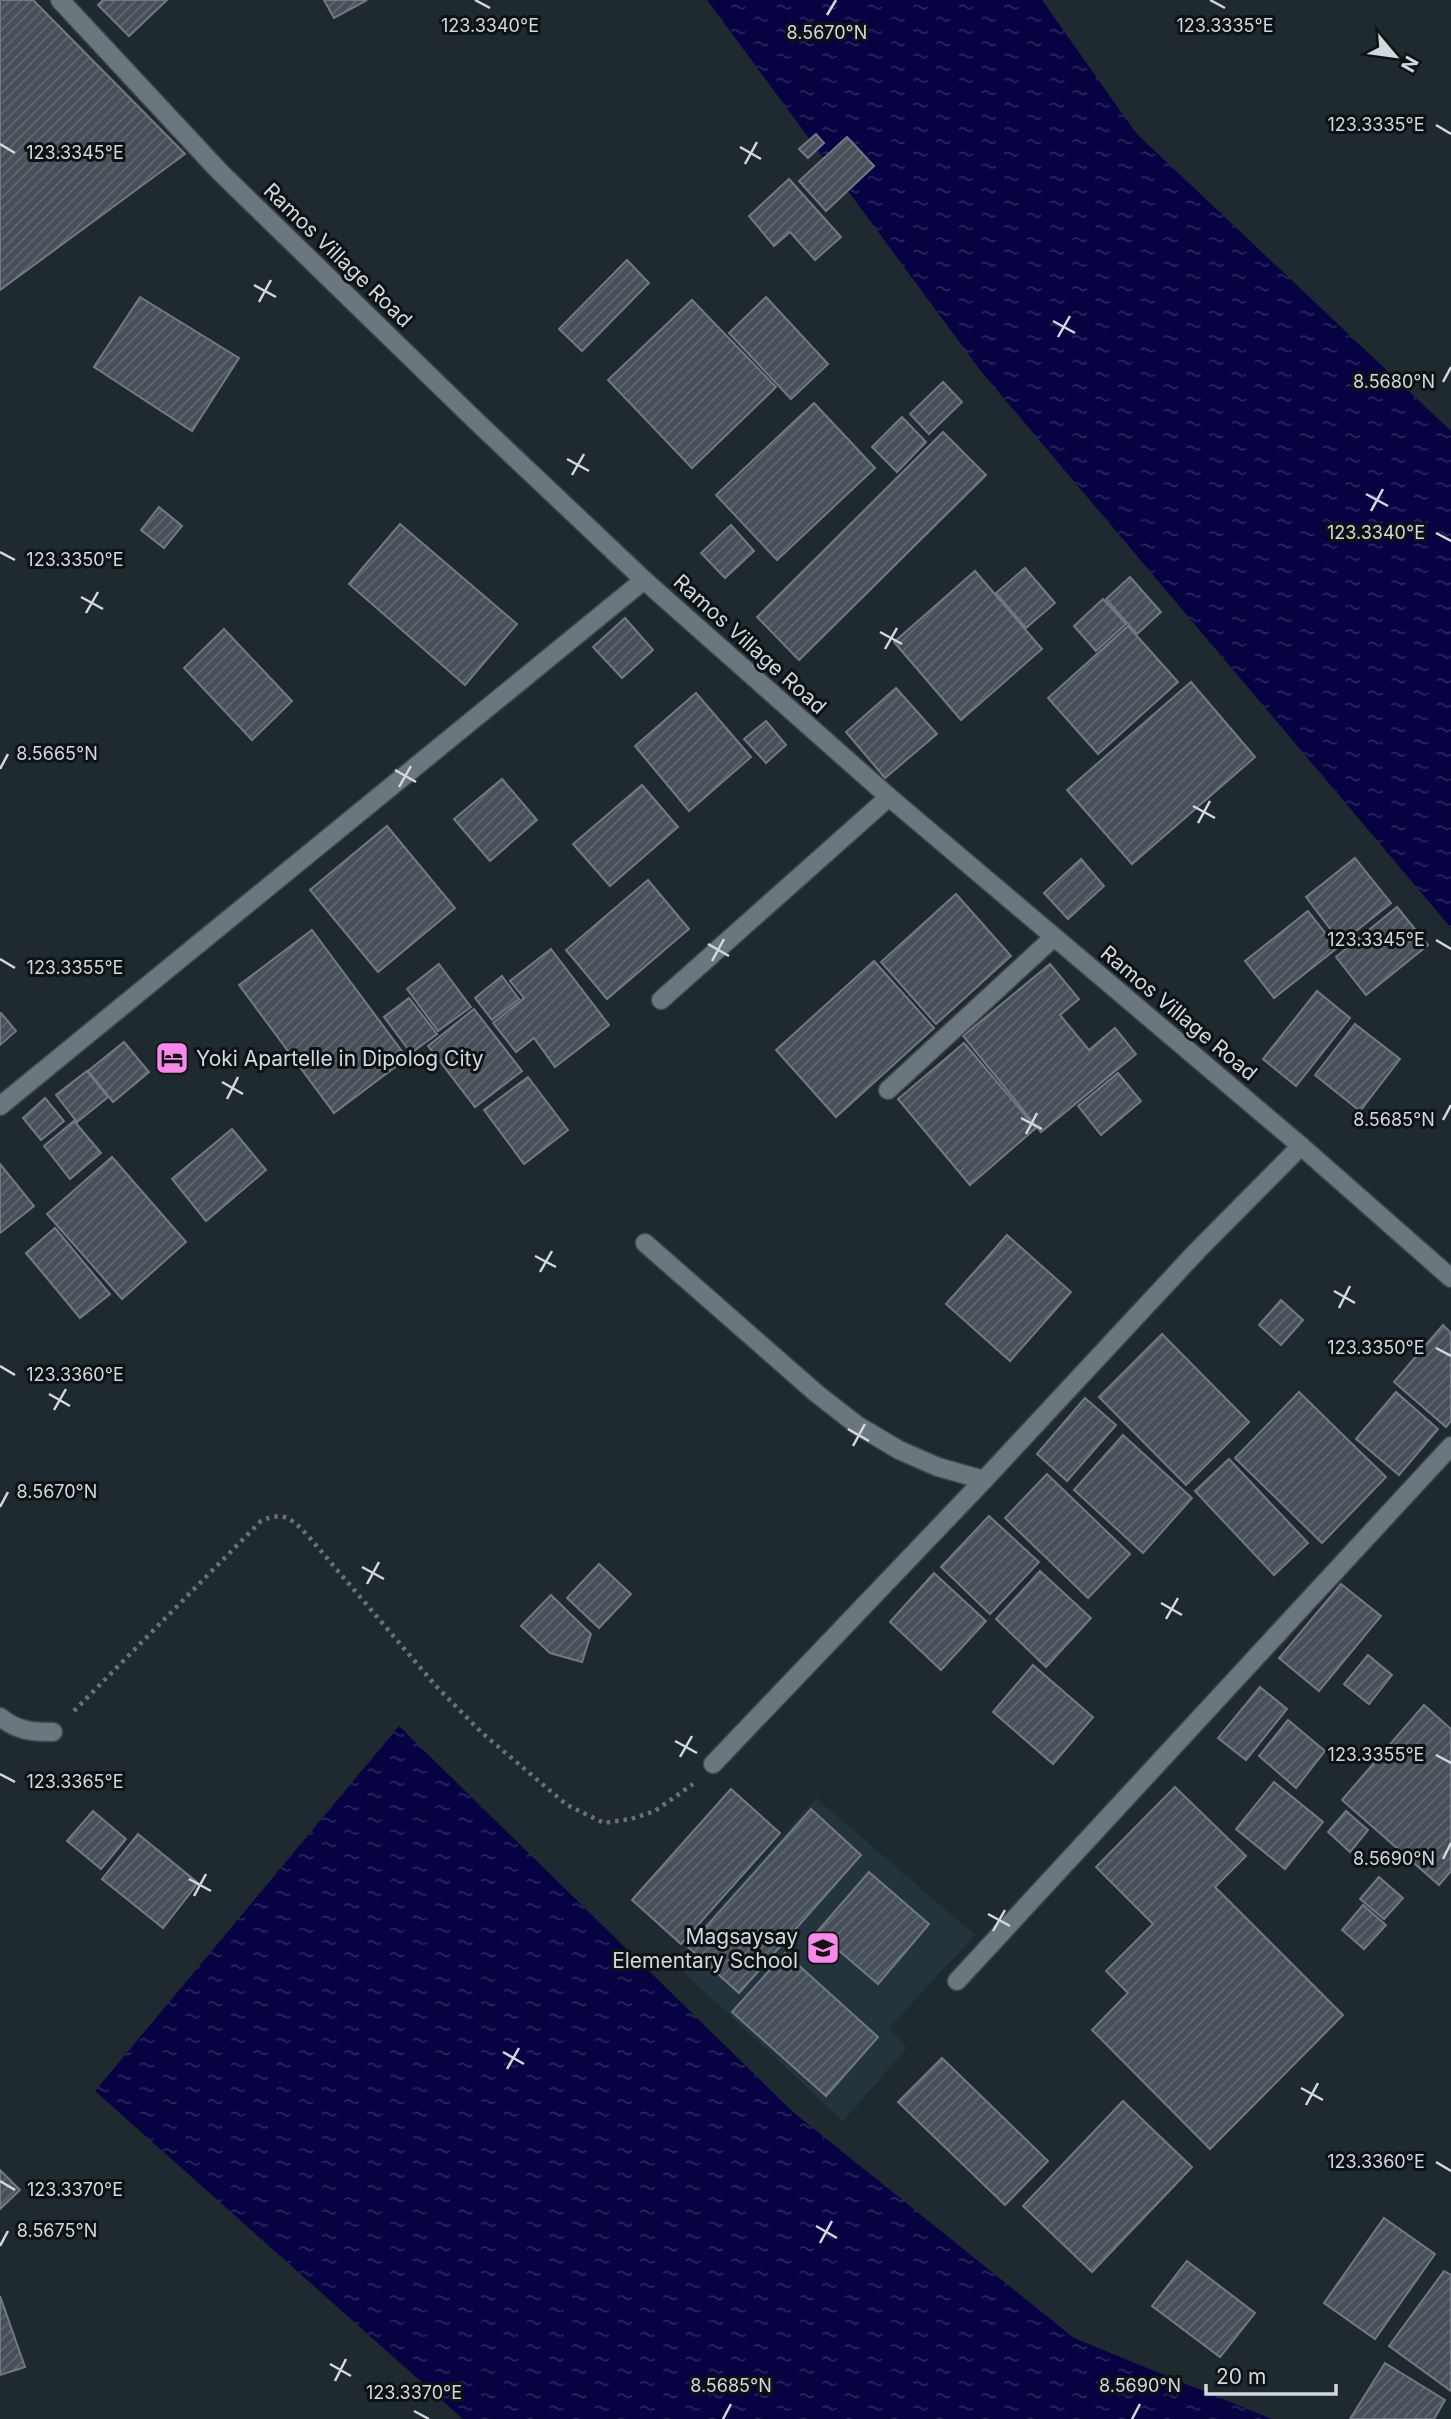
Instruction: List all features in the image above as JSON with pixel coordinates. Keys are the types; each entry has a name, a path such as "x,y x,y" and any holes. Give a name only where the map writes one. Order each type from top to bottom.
{"street":[{"name":"Ramos Village Road","path":"60,0 220,172 644,580 889,797 1301,1146 1451,1278"},
{"path":"0,1106 644,580"},
{"path":"661,1000 889,797"},
{"path":"888,1090 1053,938"},
{"path":"713,1764 984,1480 1197,1251 1301,1146"},
{"path":"645,1243 816,1393 857,1425 912,1456 938,1467 984,1480"},
{"path":"957,1981 1451,1446"},
{"path":"0,1717 14,1728 31,1732 53,1732"}],"path":[{"path":"53,1732 261,1521 272,1516 285,1516 296,1522 436,1686 481,1732 567,1805 604,1823 631,1819 655,1811 688,1790 713,1764"}],"shaded area":[{"name":"Magsaysay Elementary School","path":"816,1798 975,1935 889,2028 907,2048 843,2121 672,1961"}],"water":[{"path":"707,0 1042,0 1136,133 1451,431 1451,928 980,370"},
{"path":"399,1726 793,2112 1074,2338 1272,2419 463,2419 95,2091"}],"building":[{"path":"0,0 33,0 185,154 0,290"},
{"path":"103,0 167,0 129,36 98,5"},
{"path":"324,0 367,0 334,18"},
{"path":"816,134 824,143 808,158 799,149"},
{"path":"847,137 874,166 826,211 799,181"},
{"path":"789,179 841,237 815,260 790,232 774,246 749,216"},
{"path":"627,260 649,283 582,351 559,329"},
{"path":"140,297 239,358 192,431 94,367"},
{"path":"766,297 828,364 791,399 729,333"},
{"path":"692,300 776,387 692,468 608,380"},
{"path":"943,382 962,402 929,434 910,414"},
{"path":"814,403 875,468 777,560 716,495"},
{"path":"902,417 926,442 897,472 872,447"},
{"path":"943,432 986,475 799,660 757,617"},
{"path":"159,507 182,526 164,548 141,530"},
{"path":"400,524 517,624 465,685 349,584"},
{"path":"731,525 754,551 725,578 701,553"},
{"path":"1025,568 1055,603 1026,628 996,593"},
{"path":"975,571 1042,649 961,720 894,642"},
{"path":"1130,577 1161,612 1137,634 1106,599"},
{"path":"1103,599 1126,624 1096,651 1074,626"},
{"path":"625,618 653,650 622,678 593,647"},
{"path":"1128,626 1178,682 1098,754 1048,698"},
{"path":"224,629 292,701 252,740 184,668"},
{"path":"1191,682 1255,757 1132,864 1067,790"},
{"path":"896,688 937,734 885,778 846,732"},
{"path":"696,693 751,757 689,811 635,746"},
{"path":"766,721 786,745 766,763 744,739"},
{"path":"502,779 537,820 490,861 454,819"},
{"path":"642,785 678,827 610,886 573,844"},
{"path":"387,826 455,908 378,972 310,890"},
{"path":"1355,858 1391,903 1341,943 1306,897"},
{"path":"1081,859 1104,886 1068,919 1044,893"},
{"path":"648,880 689,929 607,999 566,950"},
{"path":"956,894 1011,956 936,1024 881,962"},
{"path":"1397,907 1428,945 1366,995 1336,957"},
{"path":"1308,911 1337,948 1274,998 1245,961"},
{"path":"312,930 407,1058 334,1113 239,985"},
{"path":"551,949 609,1025 555,1067 534,1038 516,1052 493,1023 524,998 510,981"},
{"path":"874,961 934,1028 836,1117 776,1050"},
{"path":"439,964 471,1007 438,1031 407,989"},
{"path":"1050,964 1079,999 1060,1015 1089,1050 1115,1028 1136,1054 1041,1132 963,1036"},
{"path":"502,976 519,999 492,1020 475,998"},
{"path":"1317,991 1350,1018 1296,1086 1263,1059"},
{"path":"409,998 437,1034 411,1053 384,1017"},
{"path":"474,1009 522,1071 475,1107 428,1046"},
{"path":"0,1014 16,1031 0,1045"},
{"path":"1355,1024 1400,1059 1360,1111 1315,1075"},
{"path":"124,1042 149,1072 113,1102 88,1071"},
{"path":"964,1043 1036,1128 970,1185 898,1099"},
{"path":"87,1071 108,1097 77,1122 56,1095"},
{"path":"1118,1073 1141,1101 1101,1135 1078,1106"},
{"path":"528,1077 568,1130 524,1164 484,1110"},
{"path":"45,1098 64,1121 41,1140 23,1118"},
{"path":"74,1121 101,1153 70,1179 44,1146"},
{"path":"232,1129 266,1170 206,1221 172,1179"},
{"path":"112,1157 186,1242 122,1299 47,1214"},
{"path":"0,1164 34,1206 0,1233"},
{"path":"55,1228 110,1294 80,1318 26,1253"},
{"path":"1007,1235 1071,1292 1010,1361 946,1304"},
{"path":"1281,1300 1303,1320 1281,1345 1259,1325"},
{"path":"1443,1325 1451,1333 1451,1421 1446,1427 1394,1382"},
{"path":"1162,1334 1249,1422 1186,1485 1099,1397"},
{"path":"1299,1392 1386,1477 1322,1543 1235,1458"},
{"path":"1396,1392 1438,1429 1399,1475 1356,1439"},
{"path":"1085,1398 1116,1425 1067,1481 1037,1454"},
{"path":"1123,1435 1192,1498 1143,1553 1074,1490"},
{"path":"1229,1459 1308,1543 1274,1575 1195,1491"},
{"path":"1047,1474 1130,1554 1088,1598 1005,1518"},
{"path":"989,1516 1039,1562 990,1614 941,1567"},
{"path":"599,1564 631,1594 599,1628 567,1598"},
{"path":"1040,1571 1091,1618 1046,1667 996,1619"},
{"path":"934,1573 986,1621 941,1670 890,1622"},
{"path":"1341,1584 1381,1616 1319,1691 1279,1658"},
{"path":"551,1595 591,1634 582,1662 550,1653 521,1626"},
{"path":"1368,1655 1392,1675 1369,1704 1344,1684"},
{"path":"1033,1665 1093,1717 1053,1764 993,1712"},
{"path":"1260,1687 1287,1709 1246,1760 1218,1738"},
{"path":"1424,1705 1451,1729 1451,1871 1439,1885 1342,1800"},
{"path":"1288,1720 1325,1751 1296,1788 1259,1756"},
{"path":"1274,1782 1323,1822 1285,1869 1236,1829"},
{"path":"1175,1787 1246,1856 1215,1887 1343,2015 1210,2149 1092,2030 1128,1993 1106,1971 1153,1924 1096,1867"},
{"path":"731,1789 780,1833 681,1944 632,1900"},
{"path":"811,1809 861,1855 739,1993 688,1947"},
{"path":"93,1811 126,1839 101,1869 67,1841"},
{"path":"1346,1811 1368,1830 1350,1852 1328,1832"},
{"path":"138,1834 198,1883 163,1928 102,1879"},
{"path":"869,1872 929,1924 878,1984 817,1932"},
{"path":"1379,1877 1403,1898 1384,1919 1360,1899"},
{"path":"1363,1905 1386,1925 1364,1949 1342,1930"},
{"path":"785,1953 878,2037 826,2096 732,2012"},
{"path":"942,2058 1048,2161 1005,2205 898,2102"},
{"path":"1123,2101 1192,2167 1092,2272 1023,2206"},
{"path":"0,2170 20,2190 0,2209"},
{"path":"1384,2218 1435,2254 1375,2339 1324,2303"},
{"path":"1187,2261 1255,2313 1220,2357 1152,2306"},
{"path":"1444,2271 1451,2275 1451,2391 1389,2346"},
{"path":"0,2296 25,2367 0,2375"},
{"path":"1385,2363 1445,2400 1434,2419 1350,2419"}],"place":[{"name":"Yoki Apartelle in Dipolog City","path":"172,1058"},
{"name":"Magsaysay Elementary School","path":"823,1948"}]}
